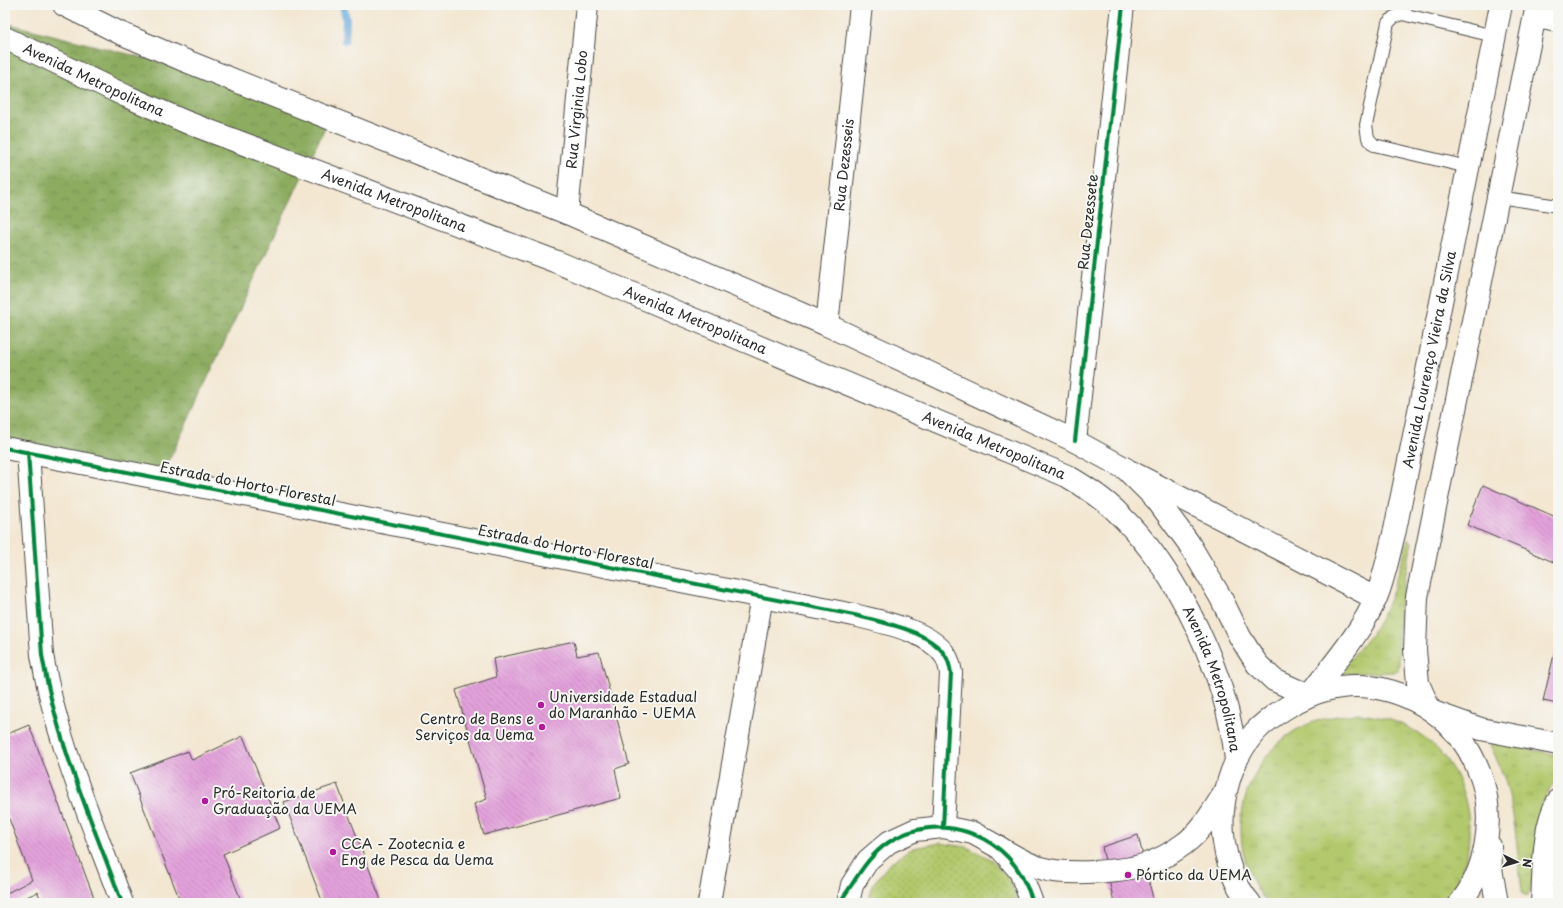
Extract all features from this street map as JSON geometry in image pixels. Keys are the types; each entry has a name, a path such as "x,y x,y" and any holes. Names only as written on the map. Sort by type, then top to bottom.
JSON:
{"main road":[{"path":"64,5 118,32 180,59 567,213 827,325 1075,441 1126,469 1376,598"},
{"name":"Rua Virginia Lobo","path":"567,213 587,5"},
{"name":"Rua Dezesseis","path":"827,325 861,5"},
{"name":"Rua Dezessete","path":"1075,441 1123,5"},
{"name":"Avenida Lourenço Vieira da Silva","path":"1311,694 1352,638 1376,598 1383,575 1395,530 1501,5"},
{"path":"1497,903 1491,868 1487,797 1477,765 1460,736 1432,710 1418,683 1415,650 1417,597 1536,11 1558,21"},
{"name":"Avenida Metropolitana","path":"5,38 126,96 186,122 557,262 1052,470 1084,486 1101,498 1134,530 1170,578 1180,595 1204,645 1220,686 1233,735 1236,760"},
{"name":"Estrada do Horto Florestal","path":"5,448 762,596 886,623 926,638 939,648 945,656 949,663 951,673 943,827"},
{"path":"28,452 42,655 47,685 62,742 122,903"},
{"path":"1126,469 1157,500 1188,542 1221,598 1240,637 1257,664 1274,680 1296,690 1311,694"},
{"path":"710,903 762,596"},
{"path":"1250,903 1233,874 1224,847 1222,819 1225,792 1236,760 1254,733 1278,713 1311,694 1327,689 1353,686 1380,688 1405,696 1432,710 1481,729 1558,744"},
{"path":"839,903 850,894 868,860 889,842 915,830 943,827 973,833 1022,861 1044,869 1069,872 1126,869 1148,864 1168,855 1185,844 1203,826 1225,792"},
{"path":"1542,903 1548,826 1558,801"},
{"path":"1460,903 1474,882 1483,855 1488,823"},
{"path":"1000,848 1020,871 1032,899 1032,903"}],"lane":[{"path":"1468,167 1374,145 1368,138 1366,125 1388,23 1394,17 1402,14 1494,36"},
{"path":"1498,197 1558,206"}],"green space":[{"path":"5,23 335,106 161,478 5,445"},
{"path":"1408,539 1412,542 1399,621 1398,670 1394,672 1337,673 1363,644 1380,620 1395,586"},
{"path":"1360,714 1391,720 1418,733 1433,745 1446,759 1456,775 1463,792 1469,829 1467,856 1459,877 1452,891 1443,903 1267,903 1256,887 1248,870 1243,853 1241,835 1242,817 1245,799 1252,781 1268,754 1277,744 1292,732 1306,725 1336,716"},
{"path":"1491,742 1558,755 1558,778 1550,788 1542,806 1530,891 1528,895 1524,895 1522,891 1511,803 1502,773 1490,745"},
{"path":"940,843 967,847 992,860 1010,881 1019,903 867,903 872,885 890,863 913,848"}],"building":[{"path":"1483,485 1558,518 1558,564 1467,525"},
{"name":"Centro de Bens e Serviços da Uema","path":"574,641 577,656 599,652 629,764 615,769 621,798 484,835 474,804 487,799 456,690 496,677 493,659"},
{"path":"1558,642 1558,704 1543,701"},
{"path":"29,725 96,903 41,903 38,892 13,903 5,903 5,894 32,880 5,808 5,735"},
{"name":"Pró-Reitoria de Graduação da UEMA","path":"243,736 280,828 223,854 242,903 181,903 130,773 188,751 192,760"},
{"name":"CCA - Zootecnia e Eng de Pesca da Uema","path":"337,784 382,903 323,903 284,802"},
{"name":"Pórtico da UEMA","path":"1138,835 1154,903 1114,903 1102,847"}],"waterway":[{"path":"343,5 346,19 345,40"}],"cycle path":[{"path":"1075,441 1123,5"},
{"path":"5,448 854,615 890,624 916,633 937,646 945,655 951,673 943,827"},
{"path":"28,452 42,655 48,687 56,718 76,780 122,903"},
{"path":"839,903 867,862 881,848 907,833 927,828 947,828 966,832 985,839 1001,851 1015,865 1029,890 1032,903"}],"place":[{"name":"Universidade Estadual do Maranhão - UEMA","path":"541,705"},
{"name":"Centro de Bens e Serviços da Uema","path":"542,727"},
{"name":"Pró-Reitoria de Graduação da UEMA","path":"205,801"},
{"name":"CCA - Zootecnia e Eng de Pesca da Uema","path":"333,852"},
{"name":"Pórtico da UEMA","path":"1128,875"}]}
